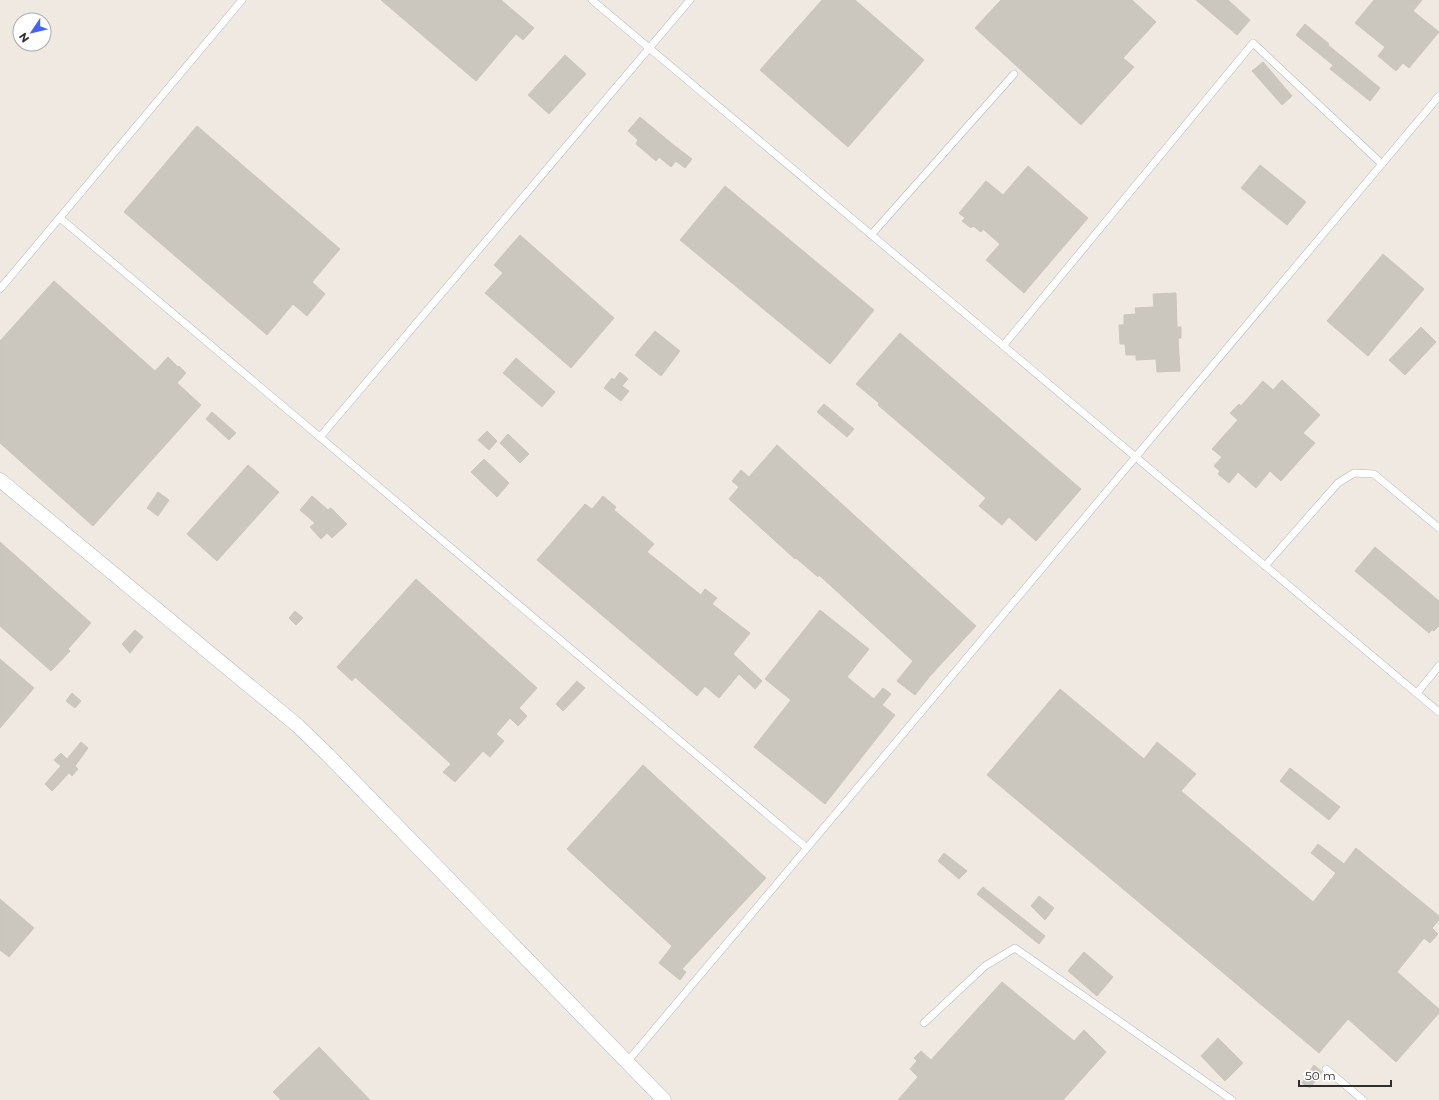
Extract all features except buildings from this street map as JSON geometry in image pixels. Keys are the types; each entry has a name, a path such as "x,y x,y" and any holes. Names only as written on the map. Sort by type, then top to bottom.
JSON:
{"street":[{"path":"0,480 298,726 333,760 664,1100"}],"lane":[{"path":"0,289 242,0"},
{"path":"592,0 1439,712"},
{"path":"320,438 690,0"},
{"path":"1003,346 1253,43 1382,164"},
{"path":"871,235 1014,74"},
{"path":"627,1062 1439,96"},
{"path":"60,218 807,848"},
{"path":"1265,566 1338,483 1354,473 1374,474 1439,528"},
{"path":"1417,693 1439,666"},
{"path":"924,1023 985,966 1015,948 1232,1100"},
{"path":"1326,1069 1363,1100"}]}
